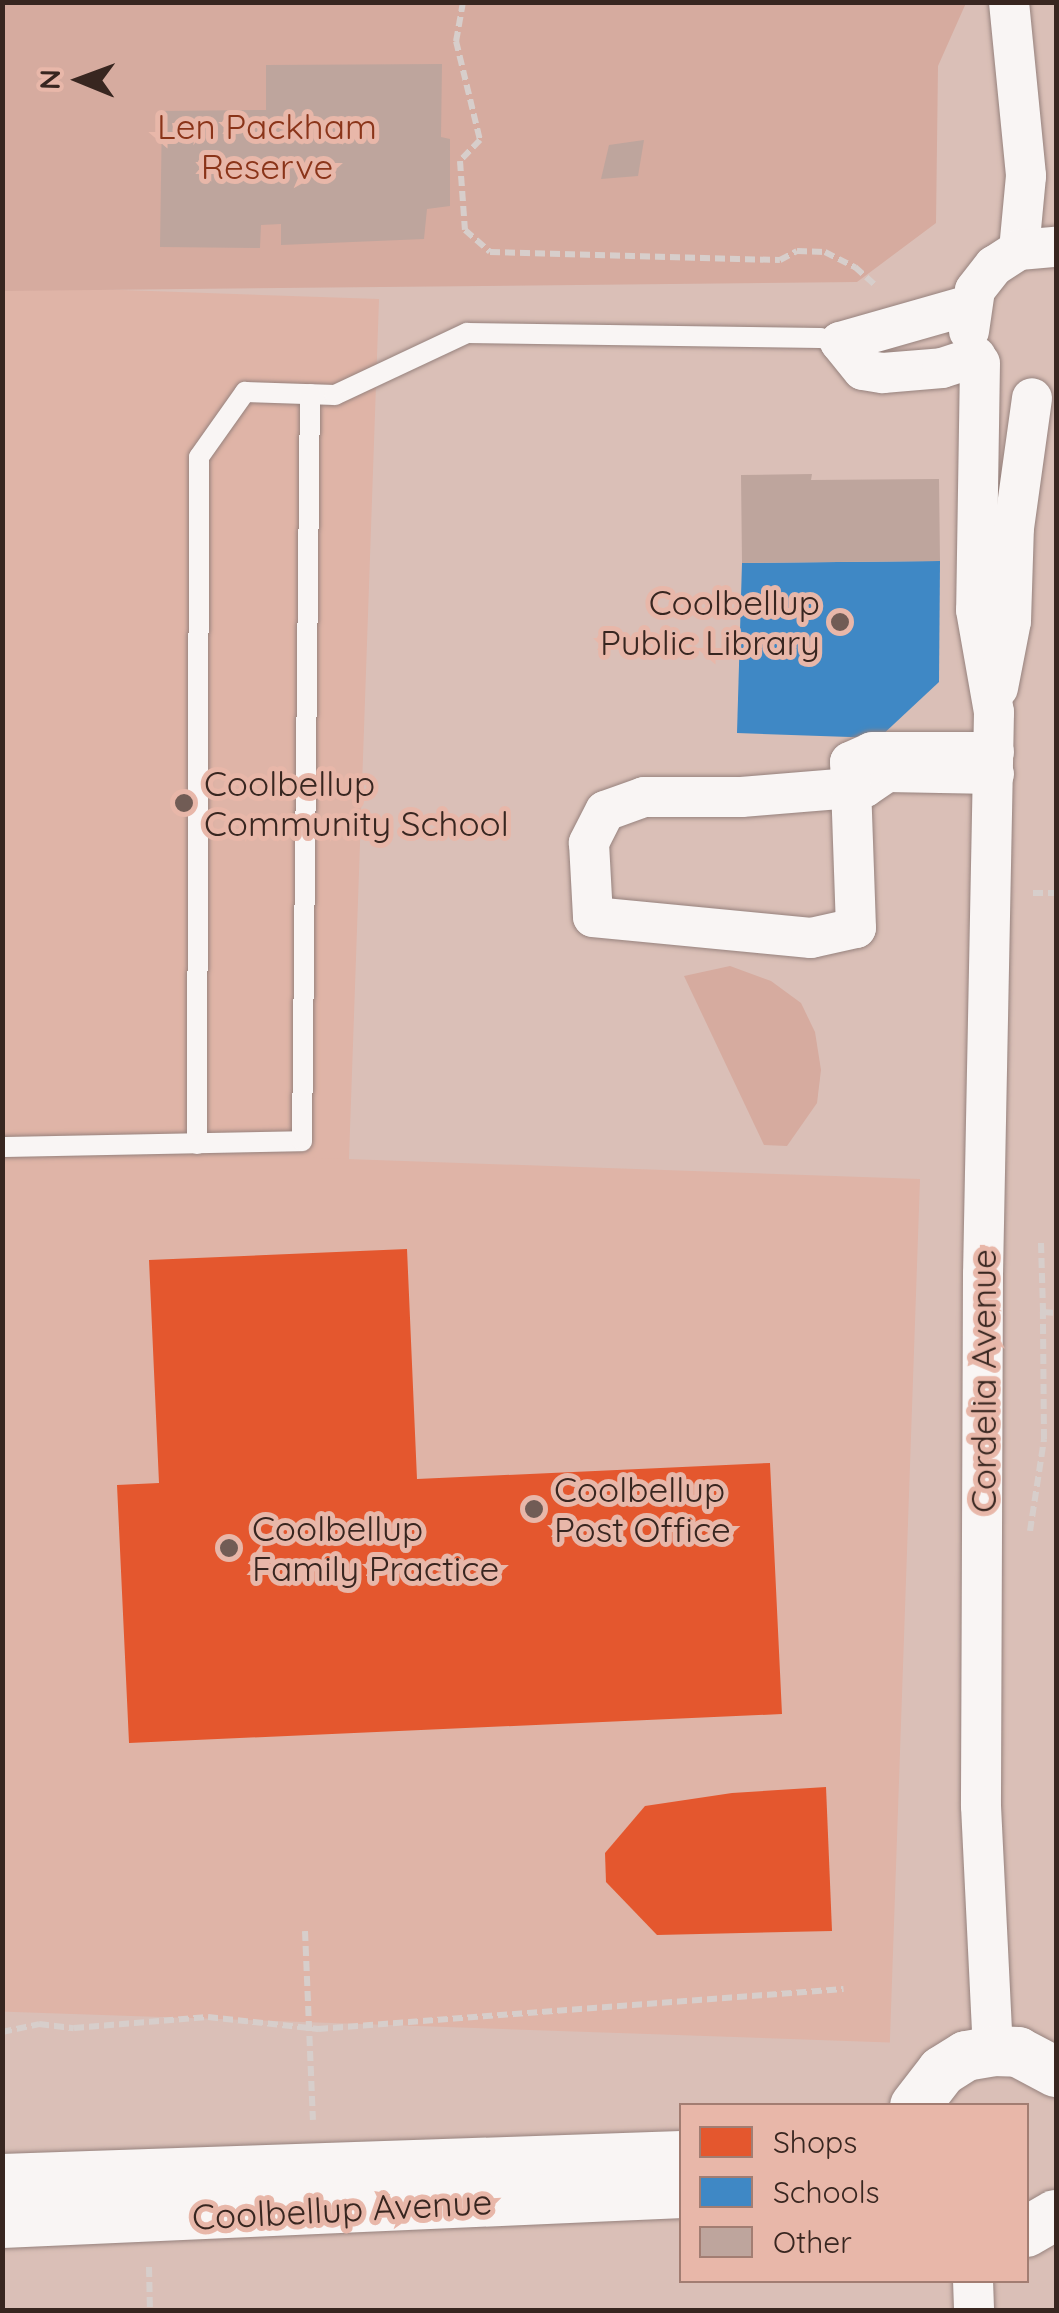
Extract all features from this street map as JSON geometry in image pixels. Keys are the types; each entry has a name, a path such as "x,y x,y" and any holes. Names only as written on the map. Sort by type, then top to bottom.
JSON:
{"street":[{"path":"994,712 976,610 978,360 969,335 970,305 983,277 1038,249 1026,176 1009,2"},
{"path":"970,305 840,342 863,370 883,373 942,368 978,360"},
{"path":"978,360 1010,391 1044,398 1014,528 1011,620 994,712"},
{"name":"Cordelia Avenue","path":"993,2050 982,1767 983,1274 994,712"},
{"path":"851,788 856,928 811,938 594,917 589,843 605,812 644,797 741,797 851,788 865,787 887,772 994,763"},
{"path":"917,2103 942,2071 966,2056 993,2050 1018,2052 1056,2072"},
{"name":"Coolbellup Avenue","path":"2,2179 679,2156"},
{"name":"Coolbellup Avenue","path":"2,2223 679,2193"},
{"path":"1029,2230 1056,2215"},
{"path":"973,2283 974,2310"}],"lane":[{"path":"196,1144 199,457 245,392 334,394 467,333 820,338 840,342"},
{"path":"2,1148 302,1142 310,394"}],"path":[{"path":"463,2 456,41 480,140 460,161 465,230 490,252 780,260 798,251 825,252 855,267 882,292"},
{"path":"1027,892 1056,893"},
{"path":"1026,1548 1039,1493 1044,1439 1040,1243"},
{"path":"1043,1312 1056,1313"},
{"path":"2,2032 39,2024 74,2028 208,2016 318,2029 843,1989"},
{"path":"149,2258 150,2310"}],"shaded area":[{"name":"Coolbellup Community School","path":"2,286 379,299 349,1162 2,1150"},
{"path":"3,1147 920,1179 890,2042 2,2011"}],"green space":[{"name":"Len Packham Reserve","path":"2,3 966,3 938,66 936,223 857,282 3,291"},
{"path":"730,966 771,981 801,1003 815,1032 821,1070 817,1103 787,1146 764,1145 684,976"}],"building: Shops":[{"path":"407,1249 417,1479 770,1463 782,1714 129,1743 117,1485 159,1483 149,1260"},
{"path":"826,1787 832,1931 657,1935 606,1882 605,1853 645,1806 732,1793"}],"building: Schools":[{"name":"Coolbellup Public Library","path":"940,561 939,682 879,738 737,733 742,563"}],"building: Other":[{"path":"442,64 441,137 450,139 450,206 427,209 424,239 281,245 281,224 261,225 260,248 160,247 162,111 266,110 266,65"},
{"path":"644,140 638,176 601,179 609,145"},
{"path":"812,474 811,480 939,479 940,561 742,563 741,475"}],"place":[{"name":"Coolbellup Public Library","path":"840,622"},
{"name":"Coolbellup Community School","path":"184,803"},
{"name":"Coolbellup Post Office","path":"534,1509"},
{"name":"Coolbellup Family Practice","path":"229,1548"}]}
